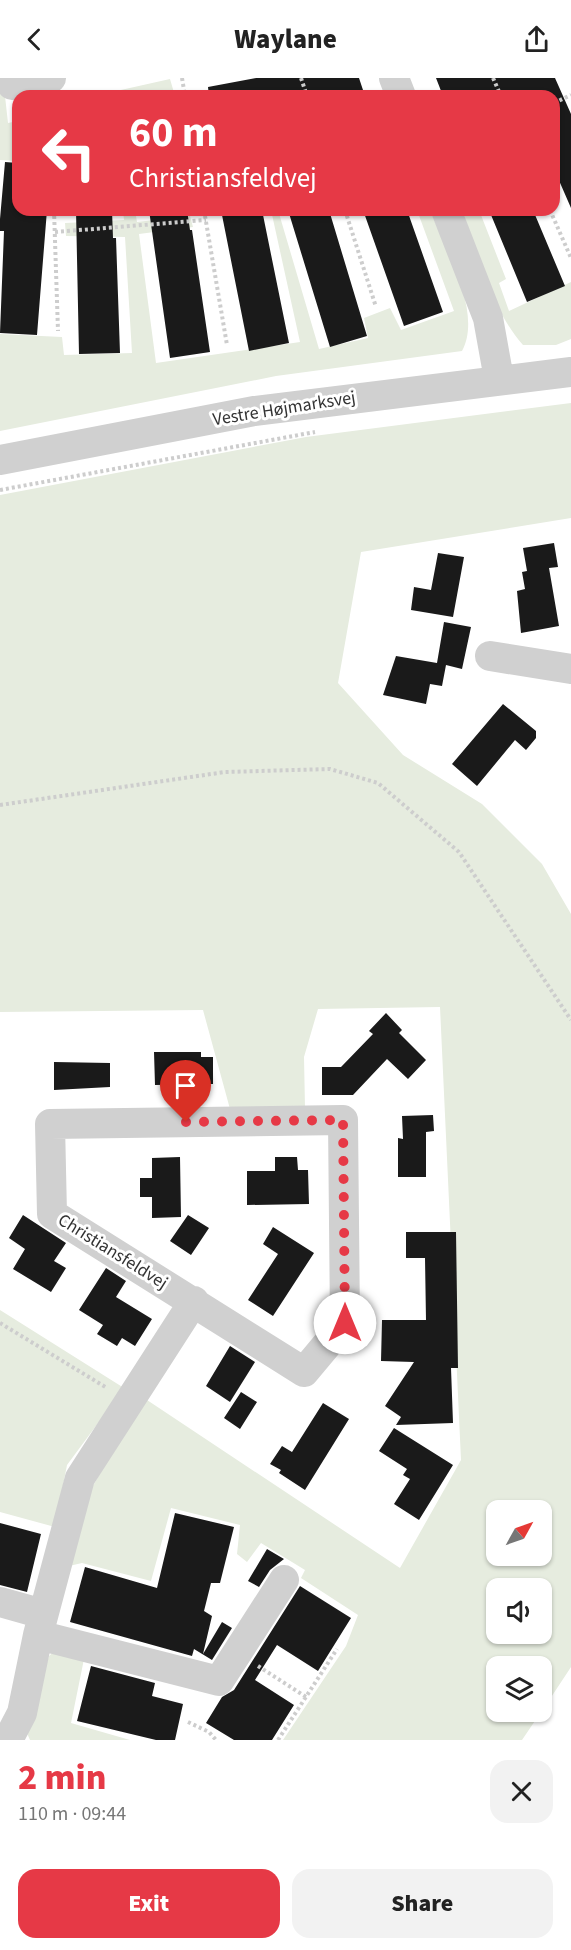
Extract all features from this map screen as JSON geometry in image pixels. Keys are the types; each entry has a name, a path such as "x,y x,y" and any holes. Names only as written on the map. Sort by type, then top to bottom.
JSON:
{"street":[{"path":"12,86 51,78"},
{"path":"448,216 488,318 499,379"},
{"name":"Vestre Højmarksvej","path":"0,460 254,411 499,379 571,372"},
{"path":"490,656 571,669"},
{"name":"Christiansfeldvej","path":"343,1120 345,1323 304,1372 194,1301 52,1214 50,1124 343,1120"},
{"path":"8,1740 22,1713 41,1625 80,1478 194,1301"},
{"path":"0,1602 41,1625 219,1681 284,1580"}],"path":[{"path":"54,216 58,331"},
{"path":"205,216 227,345"},
{"path":"347,216 376,307"},
{"path":"553,216 571,258"},
{"path":"55,232 206,220"},
{"path":"0,490 269,438 326,430"},
{"path":"0,805 225,772 330,769 378,783 459,852 571,1020"},
{"path":"0,1323 129,1402"},
{"path":"278,1740 337,1649"},
{"path":"237,1653 306,1696"},
{"path":"188,1722 209,1732 216,1740"}],"shaded area":[{"path":"0,78 3,78 8,123 12,122 12,161 0,160"},
{"path":"170,79 173,90 121,90"},
{"path":"124,216 136,216 137,222 190,216 193,227 139,234 156,363 300,342 272,216 280,216 319,349 368,338 364,318 390,308 401,330 454,311 419,216 433,216 460,280 465,300 468,318 467,335 462,351 276,376 0,431 0,334 62,337 64,355 132,353 125,237 66,236 65,223 124,220"},
{"path":"464,216 481,216 506,279 499,283 509,311 571,282 571,339 556,345 523,345 502,315 480,263"},
{"path":"571,403 571,518 361,552 338,683 403,755 482,804 542,864 571,914 571,1667 552,1696 552,1656 486,1656 486,1722 534,1722 522,1740 283,1740 346,1646 358,1615 301,1578 305,1570 261,1543 247,1562 237,1554 240,1525 171,1508 151,1581 82,1563 69,1566 87,1496 144,1398 400,1568 461,1460 440,1007 318,1009 304,1057 305,1108 230,1109 203,1010 0,1012 0,495 306,437"},
{"path":"0,1310 124,1388 67,1465 55,1527 0,1512"},
{"path":"59,1647 84,1659 71,1723 130,1740 30,1740 26,1731 49,1656"}],"building":[{"path":"256,78 359,78 363,90 208,90 208,87"},
{"path":"436,78 555,78 571,114 571,208 560,183 560,90 441,90"},
{"path":"5,162 12,163 12,216 47,216 37,335 0,333 4,231 0,231"},
{"path":"76,216 112,216 113,238 116,238 120,353 79,354"},
{"path":"150,216 188,216 190,230 192,230 210,352 170,358"},
{"path":"222,216 263,216 289,343 249,351"},
{"path":"290,216 331,216 367,336 330,347"},
{"path":"365,216 409,216 443,312 404,326"},
{"path":"491,216 536,216 565,286 527,302"},
{"path":"554,543 558,567 549,568 559,626 521,633 517,591 525,589 522,572 527,571 523,548"},
{"path":"438,553 464,557 453,617 411,610 414,587 431,590"},
{"path":"444,622 471,627 462,669 446,665 442,686 430,684 426,704 383,695 396,656 437,663"},
{"path":"503,704 536,731 536,738 526,750 515,740 477,786 452,764"},
{"path":"386,1013 402,1030 399,1033 426,1060 408,1079 387,1059 353,1095 322,1095 322,1067 341,1067 373,1034 369,1031"},
{"path":"154,1052 201,1052 201,1057 213,1057 213,1084 155,1085"},
{"path":"54,1062 110,1063 110,1087 54,1090"},
{"path":"433,1115 434,1131 426,1132 426,1177 398,1177 398,1138 403,1139 402,1116"},
{"path":"180,1157 181,1217 152,1218 152,1197 140,1197 140,1178 152,1178 152,1158"},
{"path":"275,1157 297,1157 298,1170 308,1170 309,1204 247,1205 247,1171 275,1171"},
{"path":"23,1215 66,1243 54,1261 66,1268 51,1292 13,1269 25,1249 9,1238"},
{"path":"188,1215 209,1228 191,1255 170,1241"},
{"path":"273,1227 314,1253 273,1316 248,1300 278,1254 263,1244"},
{"path":"406,1232 456,1232 458,1368 451,1368 453,1423 396,1425 401,1417 385,1406 414,1362 381,1361 382,1320 426,1320 425,1258 406,1258"},
{"path":"106,1268 126,1281 116,1297 152,1319 135,1346 122,1338 117,1346 97,1334 103,1325 79,1310"},
{"path":"230,1346 255,1362 230,1402 206,1386"},
{"path":"241,1392 257,1402 240,1429 224,1418"},
{"path":"323,1403 349,1419 305,1490 279,1473 281,1470 270,1464 282,1446 292,1452"},
{"path":"394,1428 453,1465 419,1520 394,1504 410,1479 403,1475 407,1469 379,1451"},
{"path":"175,1513 234,1527 220,1583 211,1583 204,1611 212,1616 203,1654 222,1622 232,1628 212,1660 194,1649 192,1656 70,1622 85,1567 157,1588"},
{"path":"0,1523 41,1534 27,1592 0,1585"},
{"path":"267,1549 284,1559 270,1570 259,1587 248,1581"},
{"path":"300,1586 351,1618 318,1671 277,1645 255,1680 294,1705 272,1740 234,1740 206,1723 222,1697 234,1690"},
{"path":"91,1666 155,1683 152,1696 183,1704 175,1740 156,1740 77,1721"}],"route":[{"path":"186,1122 343,1120 345,1323"}]}
